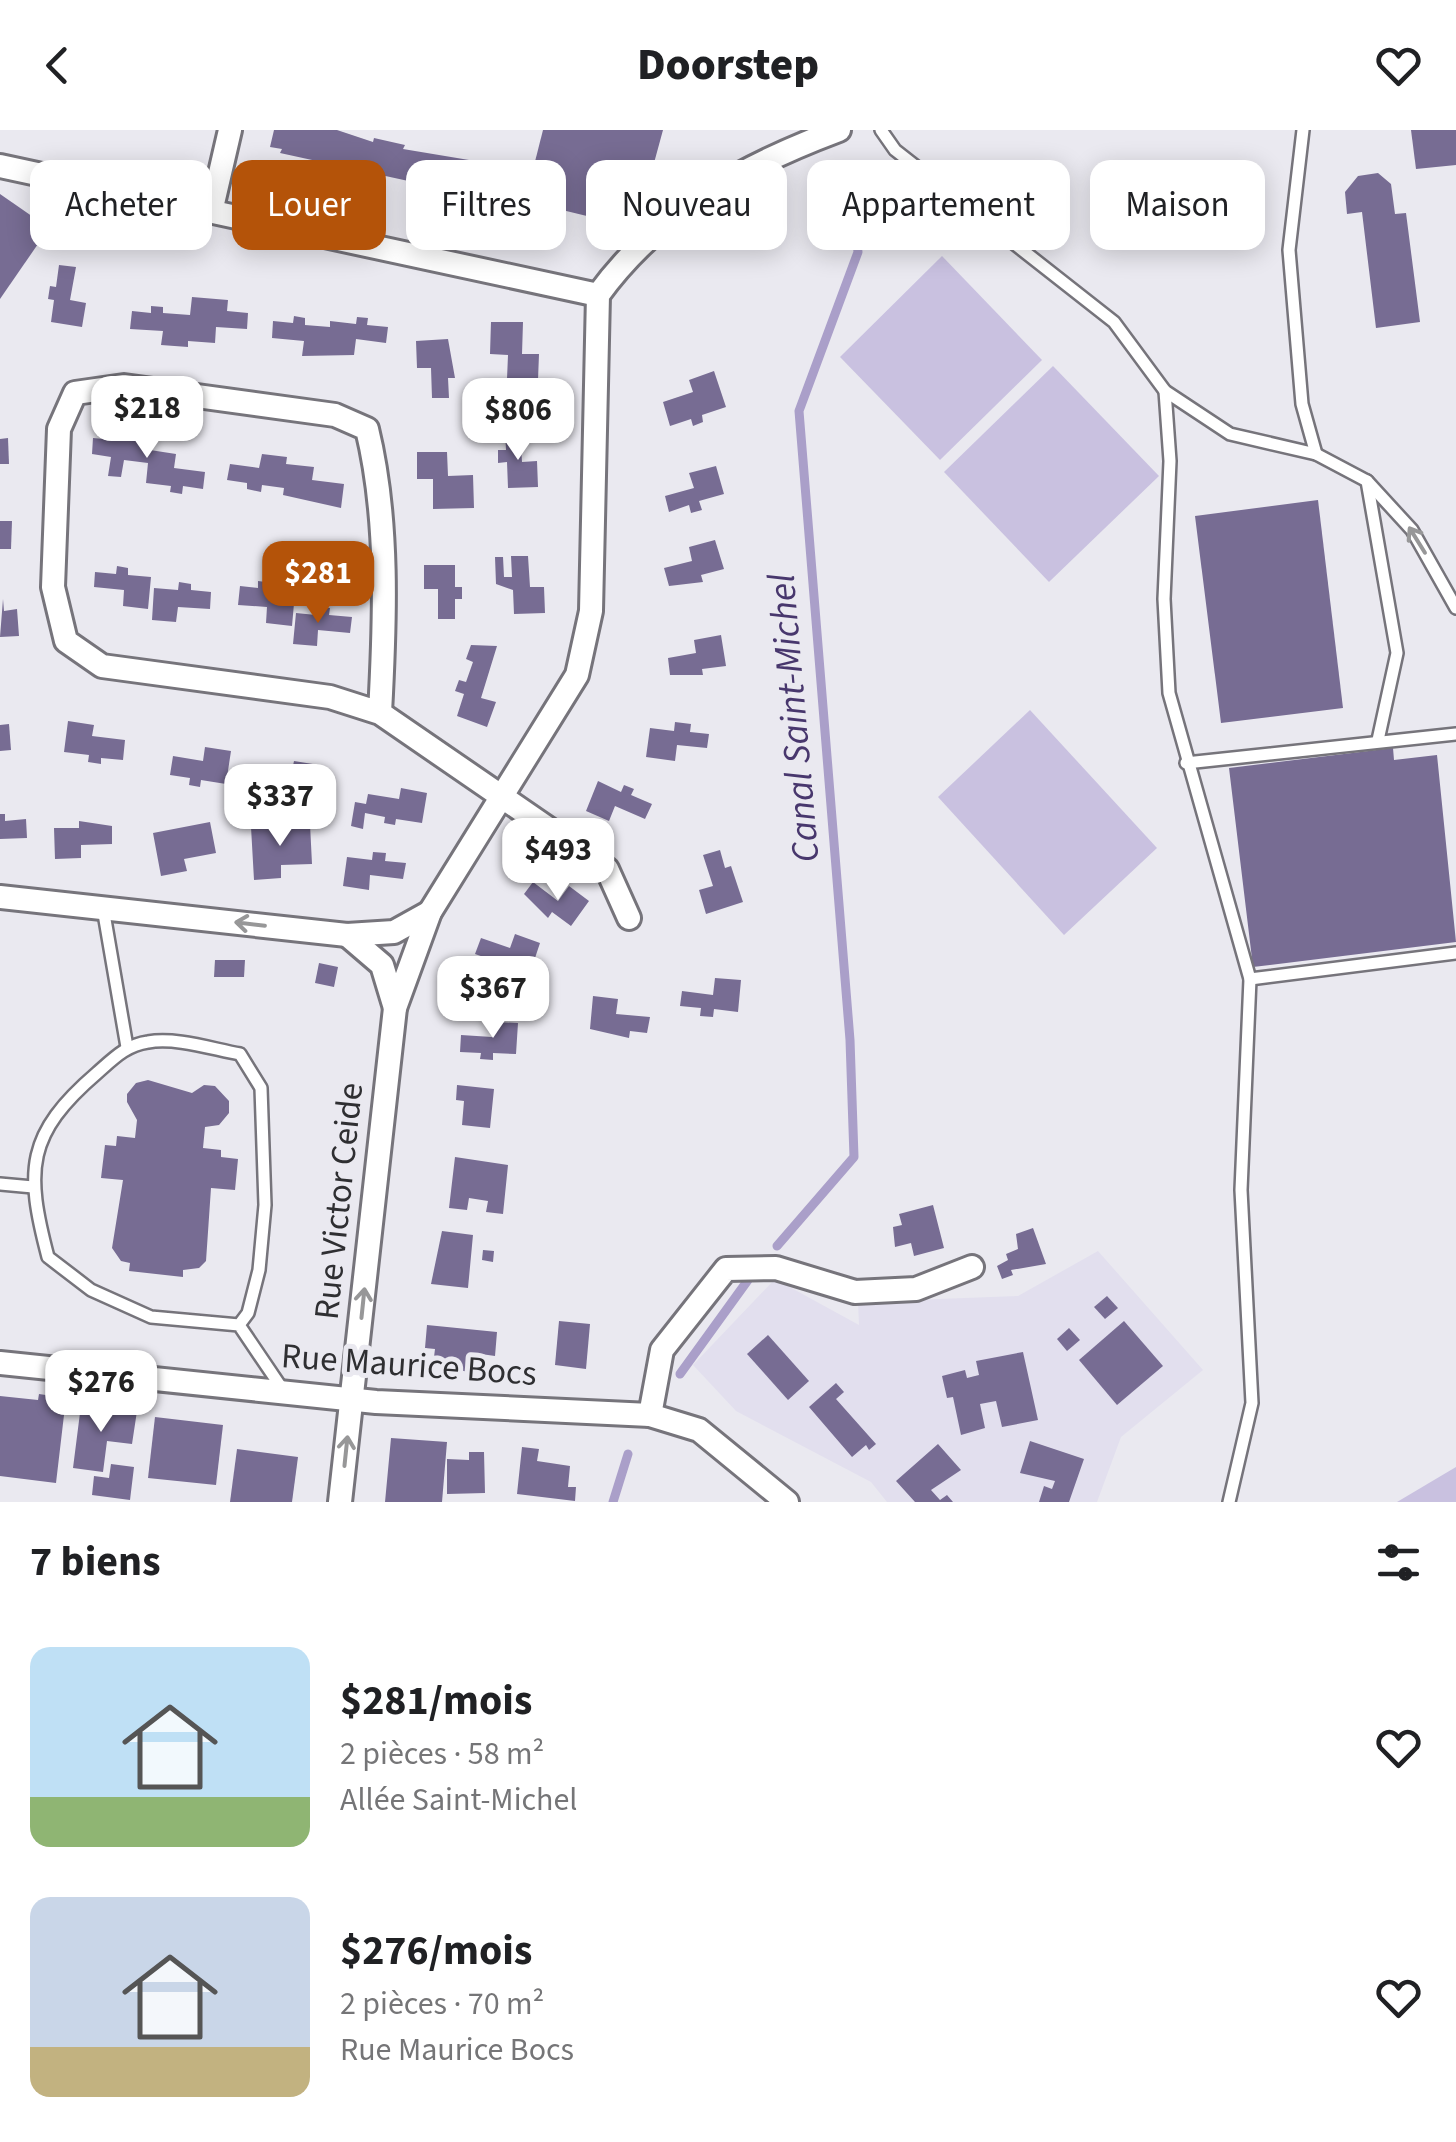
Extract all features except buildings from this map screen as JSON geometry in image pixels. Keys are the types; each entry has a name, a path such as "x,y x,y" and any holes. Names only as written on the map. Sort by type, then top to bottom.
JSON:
{"street":[{"path":"230,130 212,212 598,294 623,260 670,216 776,154 839,130"},
{"path":"0,166 30,173"},
{"name":"Rue Victor Ceide","path":"340,1502 394,1008 430,912 577,675 590,610 598,294"},
{"path":"380,713 383,652 378,472 367,429 335,415 124,386 75,393 59,429 53,587 66,641 102,666 330,697 380,713 607,869 629,918"},
{"path":"0,897 346,935 394,932 430,912"},
{"path":"346,935 382,966 394,1008"},
{"path":"650,1415 662,1350 726,1269 776,1268 855,1292 916,1289 972,1267"},
{"name":"Rue Maurice Bocs","path":"0,1363 352,1400 650,1415 699,1430 787,1502"}],"lane":[{"path":"881,130 895,150 1114,322 1164,391 1230,434 1316,454 1367,481 1412,530 1456,608"},
{"path":"1303,130 1289,250 1302,404 1316,454"},
{"path":"1164,391 1170,461 1164,598 1169,693 1250,979 1241,1190 1252,1403 1229,1502"},
{"path":"1367,481 1396,654 1378,740"},
{"path":"1186,763 1456,734"},
{"path":"102,907 127,1047"},
{"path":"1250,979 1456,953"},
{"path":"152,1041 240,1054 261,1088 264,1205 259,1270 248,1313 239,1325 151,1317 91,1290 48,1257 33,1188 40,1136 88,1081 127,1047 152,1041"},
{"path":"0,1184 33,1188"},
{"path":"239,1325 285,1393"}],"shaded area":[{"path":"942,256 1042,360 940,460 840,357"},
{"path":"1053,366 1159,476 1049,582 944,472"},
{"path":"1030,710 1157,848 1064,935 938,797"},
{"path":"1098,1251 1203,1370 1121,1437 1097,1502 887,1502 871,1482 736,1411 693,1365 775,1279 859,1325 858,1302 1018,1296"},
{"path":"1456,1467 1456,1502 1397,1502"}],"waterway":[{"name":"Canal Saint-Michel","path":"777,1246 854,1157 850,1040 799,411 858,250"},
{"name":"Canal Saint-Michel","path":"680,1374 748,1280"},
{"name":"Canal Saint-Michel","path":"613,1502 628,1454"}]}
